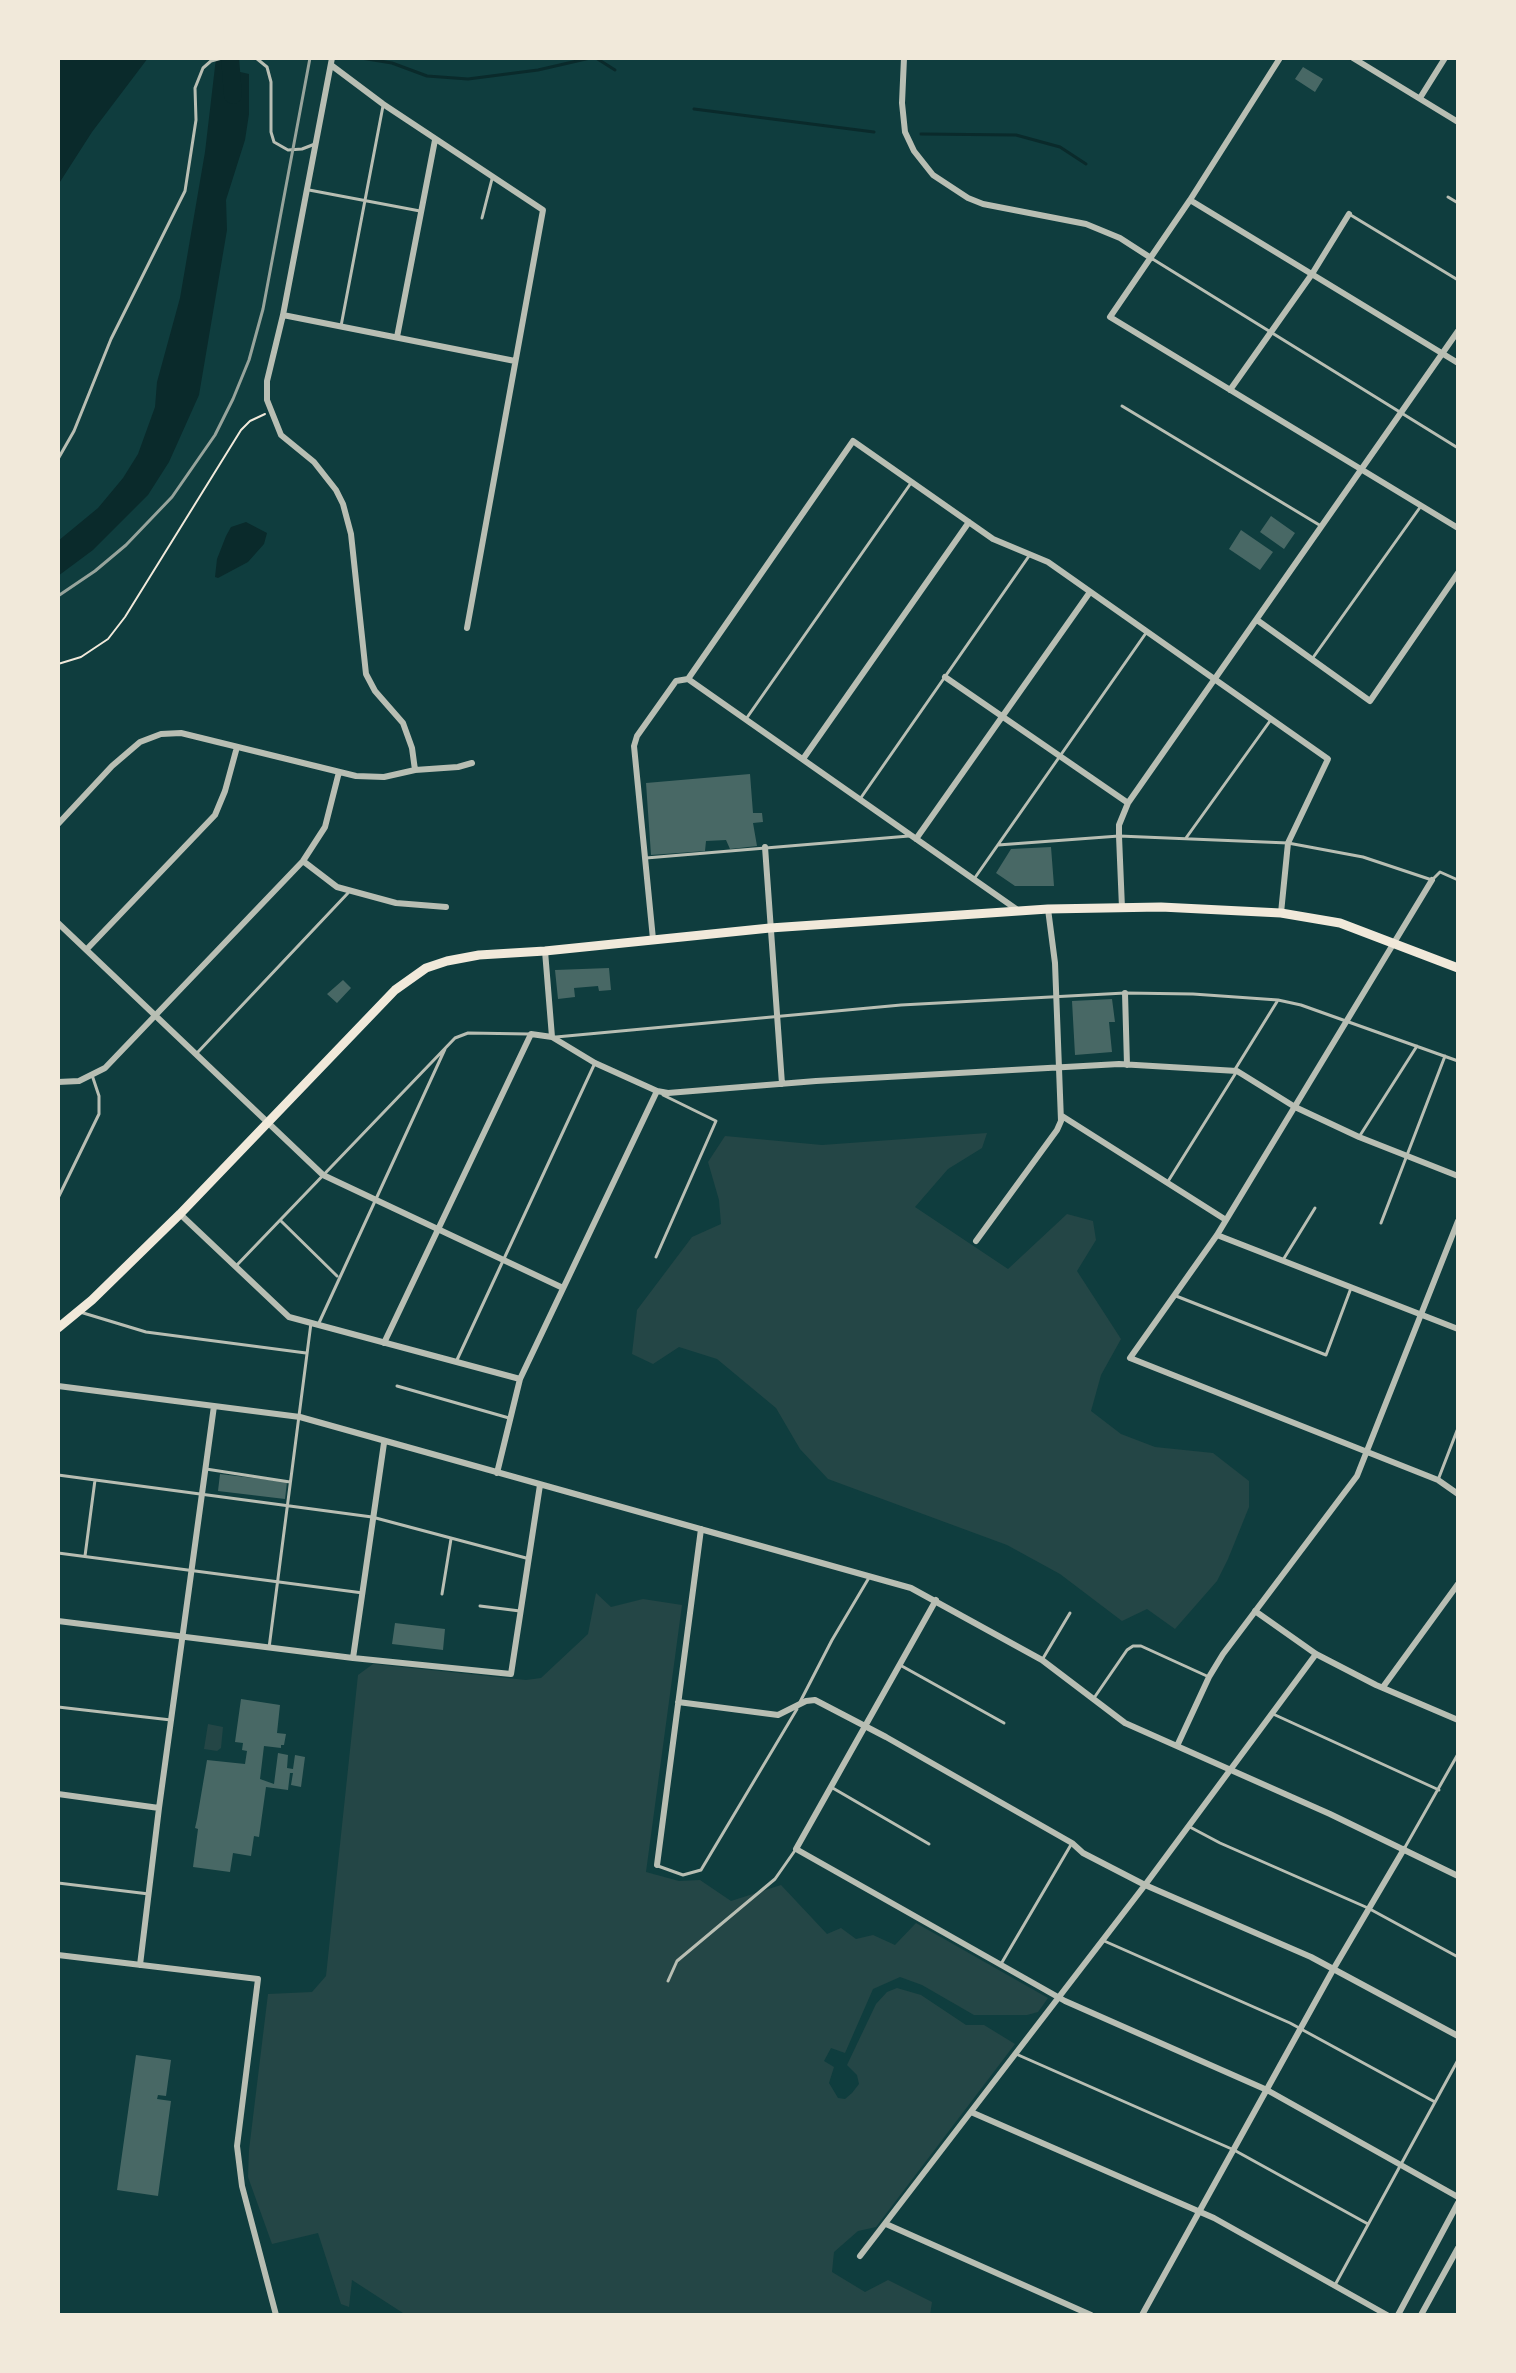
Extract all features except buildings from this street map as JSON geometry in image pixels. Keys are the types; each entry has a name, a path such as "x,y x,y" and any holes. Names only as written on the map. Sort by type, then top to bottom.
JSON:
{"main road":[{"path":"58,1328 80,1312 180,1214 395,990 417,973 464,957 770,928 1048,909 1198,908 1281,913 1340,923 1458,968"}],"street":[{"path":"904,58 902,103 905,132 914,151 933,175 983,204 1086,224 1120,238 1151,258"},
{"path":"1280,58 1190,200 1110,317 1458,528"},
{"path":"1353,58 1458,122"},
{"path":"1420,98 1445,58"},
{"path":"415,770 412,748 403,723 375,691 366,674 351,534 343,504 314,462 281,435 270,412 267,381 283,315 331,61 383,104 543,210 467,628"},
{"path":"397,337 435,140"},
{"path":"1190,200 1458,363"},
{"path":"1230,390 1312,274 1349,214"},
{"path":"283,315 515,361"},
{"path":"1122,908 1119,836 1122,814 1128,803 1458,331"},
{"path":"688,679 853,441 993,539 1031,554 1090,592 1328,759 1288,843 1281,913"},
{"path":"803,759 969,522"},
{"path":"1257,620 1370,701 1458,573"},
{"path":"914,837 1090,592"},
{"path":"945,677 1128,803"},
{"path":"653,939 634,743 676,681 688,679 1020,912"},
{"path":"58,824 112,766 140,742 161,734 181,733 356,776 384,777 472,763"},
{"path":"87,949 215,815 237,747"},
{"path":"58,1082 79,1081 105,1068 303,861 325,827 339,772"},
{"path":"765,847 782,1084"},
{"path":"303,861 330,882 351,890 396,903 446,907"},
{"path":"1432,880 1217,1235 1130,1358 1438,1480 1458,1494"},
{"path":"976,1241 1057,1130 1062,1116 1048,909"},
{"path":"58,923 323,1175 563,1288"},
{"path":"545,951 552,1037"},
{"path":"1125,993 1127,1065"},
{"path":"384,1343 531,1034 552,1037 595,1063 668,1093 1060,1067 1127,1065 1236,1071 1295,1107 1359,1137 1458,1176"},
{"path":"497,1473 520,1379 657,1091"},
{"path":"1062,1116 1226,1220"},
{"path":"180,1214 289,1317 520,1379"},
{"path":"1177,1746 1209,1677 1357,1476 1458,1221"},
{"path":"1217,1235 1458,1329"},
{"path":"58,1386 300,1417 911,1588 1042,1660 1125,1723 1458,1876"},
{"path":"140,1965 214,1406"},
{"path":"353,1658 384,1443"},
{"path":"58,1621 353,1658 511,1674 540,1485"},
{"path":"657,1865 701,1529"},
{"path":"1383,1687 1458,1584"},
{"path":"936,1600 796,1849 1059,1997 1267,2090 1401,2164 1458,2200 1398,2315"},
{"path":"1255,1611 1316,1654 1458,1720"},
{"path":"860,2256 1145,1885 1316,1654"},
{"path":"678,1702 778,1715 811,1699 815,1700 1072,1843 1083,1853 1145,1885 1334,1968 1458,2036"},
{"path":"58,1794 159,1808"},
{"path":"1142,2315 1334,1968 1404,1849"},
{"path":"58,1955 258,1979 237,2146 242,2186 276,2315"},
{"path":"971,2112 1201,2212 1387,2315"},
{"path":"886,2224 1091,2315"},
{"path":"1421,2315 1458,2248"}],"lane":[{"path":"58,459 74,431 108,346 185,191 196,120 195,88 203,68 211,61 222,58"},
{"path":"256,58 267,67 271,82 271,132 274,142 288,150 315,144"},
{"path":"341,326 383,104"},
{"path":"482,218 492,178"},
{"path":"306,189 421,211"},
{"path":"1448,197 1458,203"},
{"path":"1349,214 1458,280"},
{"path":"1151,258 1458,448"},
{"path":"1122,406 1322,527"},
{"path":"746,719 911,482"},
{"path":"1312,659 1421,506"},
{"path":"860,799 1031,554"},
{"path":"974,879 1147,631"},
{"path":"1186,838 1272,718"},
{"path":"998,845 1119,836 1288,843 1363,857 1432,880 1440,872 1458,880"},
{"path":"646,858 914,837"},
{"path":"196,1055 351,890"},
{"path":"552,1037 777,1015 1056,996 1193,994 1278,1000 1348,1020 1458,1061"},
{"path":"1167,1183 1278,1000"},
{"path":"235,1267 447,1044 468,1033 531,1034"},
{"path":"269,1648 306,1353 314,1324 339,1277 447,1044"},
{"path":"1359,1137 1417,1045"},
{"path":"1381,1223 1445,1056"},
{"path":"456,1362 595,1063"},
{"path":"58,1198 99,1114 99,1096 92,1075"},
{"path":"656,1257 716,1121 657,1091"},
{"path":"1283,1260 1315,1208"},
{"path":"280,1220 339,1277"},
{"path":"1176,1296 1326,1355 1351,1287"},
{"path":"80,1312 146,1332 306,1353"},
{"path":"397,1386 510,1418"},
{"path":"1438,1480 1458,1428"},
{"path":"206,1469 291,1482"},
{"path":"58,1475 372,1517 527,1558"},
{"path":"85,1557 95,1480"},
{"path":"442,1594 451,1539"},
{"path":"58,1553 363,1593"},
{"path":"657,1865 688,1875 701,1870 707,1862 870,1576"},
{"path":"480,1606 520,1611"},
{"path":"1042,1660 1070,1613"},
{"path":"1092,1700 1127,1650 1141,1646 1209,1677"},
{"path":"900,1665 1004,1723"},
{"path":"58,1707 171,1720"},
{"path":"1273,1714 1439,1790"},
{"path":"1404,1849 1458,1754"},
{"path":"831,1787 929,1844"},
{"path":"1188,1826 1368,1908 1458,1957"},
{"path":"1001,1965 1072,1843"},
{"path":"668,1981 677,1961 775,1879 796,1849"},
{"path":"58,1883 149,1894"},
{"path":"1102,1940 1301,2029 1435,2102"},
{"path":"1016,2054 1234,2150 1368,2224"},
{"path":"1335,2285 1458,2060"}],"path":[{"path":"58,664 81,657 108,639 125,617 241,430 250,421 270,412"}],"shaded area":[{"path":"58,58 148,58 92,132 58,185"},
{"path":"216,58 230,58 227,69 249,74 249,114 245,140 226,200 227,230 199,395 169,462 148,495 93,550 58,576 58,541 98,508 123,478 138,454 155,407 157,382 180,298 205,152"},
{"path":"246,522 267,533 264,544 248,562 215,577 217,559 231,527"},
{"path":"987,1133 982,1148 948,1169 915,1207 1008,1269 1067,1214 1093,1221 1096,1240 1077,1271 1121,1339 1101,1375 1091,1411 1121,1434 1155,1447 1213,1453 1249,1481 1249,1507 1217,1581 1175,1629 1147,1609 1122,1621 1060,1574 1007,1545 828,1479 800,1449 776,1408 717,1359 679,1347 653,1364 632,1354 637,1310 692,1237 721,1224 719,1200 708,1162 725,1136 822,1145"},
{"path":"596,1593 611,1607 643,1599 682,1605 646,1872 679,1881 700,1880 731,1901 781,1885 827,1934 841,1928 856,1939 873,1935 895,1945 916,1923 1048,1998 1038,2012 1027,2015 974,2015 922,1985 900,1977 873,1989 845,2053 831,2048 824,2061 834,2067 829,2083 838,2098 845,2099 859,2084 857,2075 847,2065 876,2004 887,1992 897,1988 921,1995 966,2025 984,2025 1015,2044 876,2227 858,2231 834,2252 832,2272 865,2292 888,2280 932,2302 930,2315 406,2315 352,2280 349,2307 341,2304 318,2233 272,2244 248,2177 268,1994 312,1992 326,1976 358,1675 373,1664 526,1680 541,1678 588,1634"},
{"path":"208,1724 223,1727 221,1748 217,1751 204,1749"}],"waterway":[{"path":"230,58 233,95"},
{"path":"361,58 392,63 427,76 468,79 538,70 590,58"},
{"path":"596,58 615,70"},
{"path":"694,109 874,132"},
{"path":"921,134 1016,135 1060,147 1086,164"}],"railway":[{"path":"58,596 126,545 172,497 215,435 233,399 249,360 263,309 310,58"}]}
